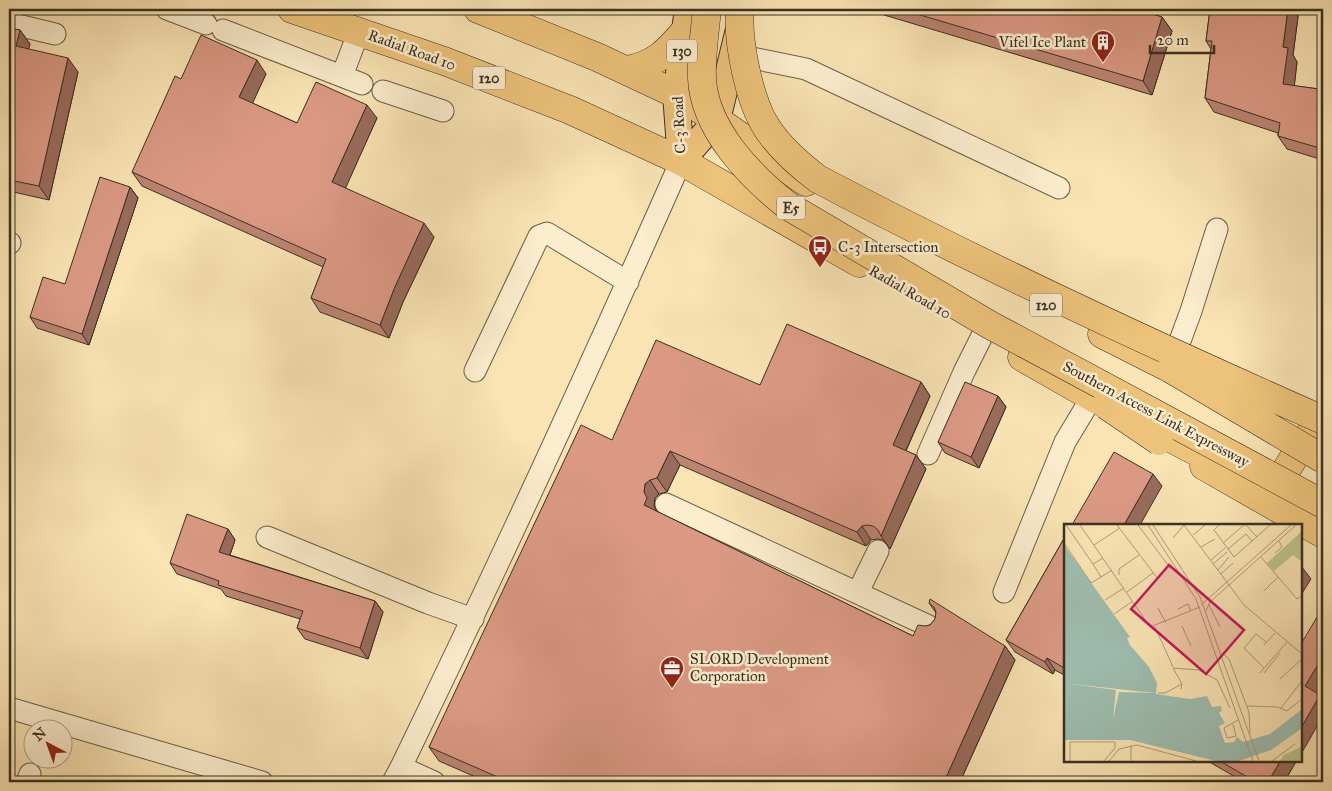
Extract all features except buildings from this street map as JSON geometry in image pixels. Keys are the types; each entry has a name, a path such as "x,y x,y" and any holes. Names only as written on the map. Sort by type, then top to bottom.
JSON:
{"highway":[{"name":"Radial Road 10","path":"292,9 444,61 570,110 681,161 986,329 1092,397 1323,518"},
{"name":"120","path":"478,9 597,57 676,94 809,183 1170,368 1319,436"},
{"name":"E5","path":"707,9 702,77 707,106 723,137 754,176 788,206 986,329"},
{"name":"E5","path":"740,9 738,25 746,74 759,113 766,127 798,164 818,179 1016,278"},
{"path":"626,70 636,69 666,53 687,20"},
{"path":"732,57 743,100 762,136 787,169"},
{"path":"1016,278 1195,363 1319,436 1273,492"},
{"path":"1016,278 1323,459"},
{"path":"986,329 1159,441 1323,534"},
{"name":"Southern Access Link Expressway","path":"986,329 1323,504"}],"main road":[{"name":"C-3 Road","path":"681,161 717,120 745,9"},
{"name":"C-3 Road","path":"681,161 676,94 687,20"}],"street":[{"path":"166,9 362,84"},
{"path":"9,23 55,34"},
{"path":"342,76 359,31"},
{"path":"732,57 806,69 1059,188"},
{"path":"383,91 443,111"},
{"path":"434,782 397,775 473,619 628,282 681,161"},
{"path":"1170,368 1191,311 1217,229"},
{"path":"475,371 539,236 547,233 628,282"},
{"path":"928,454 964,372 986,329"},
{"path":"1004,592 1065,442 1092,397"},
{"path":"666,504 933,628"},
{"path":"266,537 428,603 473,619"},
{"path":"858,592 878,551"},
{"path":"9,708 262,782"}],"place":[{"name":"Vifel Ice Plant","path":"1103,63"},
{"name":"C-3 Intersection","path":"820,268"},
{"name":"SLORD Development Corporation","path":"672,689"}]}
